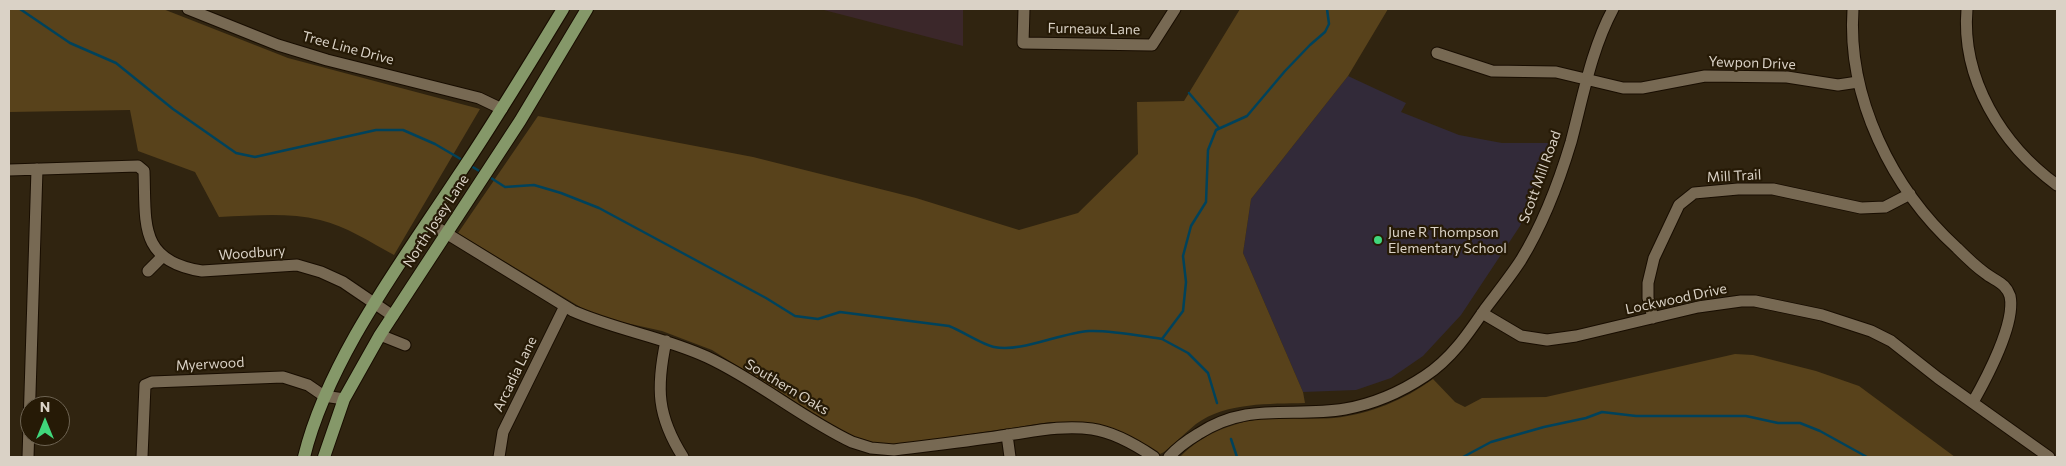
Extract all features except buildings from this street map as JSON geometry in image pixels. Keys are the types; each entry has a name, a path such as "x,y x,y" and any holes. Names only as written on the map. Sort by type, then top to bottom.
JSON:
{"main road":[{"name":"North Josey Lane","path":"304,457 324,396 375,304 502,109 563,9"},
{"name":"North Josey Lane","path":"324,457 344,399 380,335 520,121 582,11"}],"street":[{"name":"Tree Line Drive","path":"188,9 278,45 327,60 479,98 502,109"},
{"name":"Furneaux Lane","path":"1024,9 1023,43 1152,45 1175,9"},
{"name":"Scott Mill Road","path":"1169,457 1204,430 1231,417 1248,413 1344,409 1362,405 1386,397 1410,385 1442,363 1465,338 1521,259 1544,214 1570,142 1599,38 1614,9"},
{"path":"1853,9 1852,49 1858,82 1885,153 1922,212 1949,242 1976,266 2006,287 2010,296 2010,313 2000,348 1989,375 1972,402"},
{"path":"1967,9 1966,25 1970,56 1984,99 2013,146 2057,185"},
{"name":"Yewpon Drive","path":"1437,53 1492,71 1556,72 1622,88 1642,88 1705,76 1787,77 1838,85 1858,82"},
{"path":"9,170 130,165 142,168 144,171 146,224 154,246 163,256 148,272"},
{"path":"28,457 37,170"},
{"name":"Mill Trail","path":"1653,318 1648,298 1648,283 1654,258 1678,205 1694,193 1738,189 1773,189 1861,208 1885,207 1910,194"},
{"name":"Southern Oaks","path":"428,222 565,306 595,320 666,341 708,357 842,438 887,454 1062,428 1094,429 1125,440 1154,457"},
{"name":"Woodbury","path":"163,256 172,262 202,271 297,265 321,272 343,282 393,316"},
{"name":"Lockwood Drive","path":"1482,313 1521,336 1547,340 1586,334 1698,307 1742,301 1754,301 1822,315 1884,337 2049,457"},
{"name":"Arcadia Lane","path":"498,457 503,432 565,306"},
{"path":"380,335 405,345"},
{"path":"666,341 661,365 661,404 664,422 683,457"},
{"name":"Myerwood","path":"142,457 145,385 152,382 283,377 308,385 324,396 344,399"},
{"path":"1007,436 1010,457"}],"shaded area":[{"path":"9,9 163,9 288,58 480,109 394,255 349,230 320,220 283,215 219,217 195,172 138,151 130,110 9,112"},
{"path":"820,9 963,9 963,46"},
{"path":"1240,9 1388,9 1348,76 1251,199 1243,253 1303,392 1305,403 1249,406 1221,412 1196,424 1158,455 1085,423 1050,422 905,444 879,444 846,434 712,350 662,331 595,316 458,233 538,116 753,157 916,198 1019,230 1078,213 1138,154 1137,102 1184,101"},
{"name":"June R Thompson Elementary School","path":"1348,76 1406,103 1401,112 1459,135 1502,143 1549,143 1537,187 1520,226 1461,315 1423,356 1391,378 1356,390 1303,392 1243,253 1251,199"},
{"path":"1735,354 1753,355 1816,371 1859,386 1955,457 1180,457 1197,442 1228,427 1270,418 1316,419 1361,413 1398,400 1433,379 1455,402 1465,407 1482,398 1546,397"}],"waterway":[{"path":"20,9 70,43 116,63 173,109 236,153 255,157 376,130 403,130 435,144 464,161"},
{"path":"488,176 505,187 534,185 599,208 766,298 795,316 818,319 840,312 949,326 989,346 1004,348 1028,345 1089,331 1116,332 1162,339 1183,311 1186,282 1183,256 1191,226 1206,202 1208,150 1216,130 1247,116 1285,71 1325,32 1329,24 1327,9"},
{"path":"1189,93 1219,128"},
{"path":"471,166 481,172"},
{"path":"1162,339 1188,353 1208,373 1217,403"},
{"path":"1463,457 1491,442 1544,427 1586,418 1602,412 1636,416 1746,416 1778,423 1800,423 1820,431 1867,457"},
{"path":"1231,439 1237,457"}],"place":[{"name":"June R Thompson Elementary School","path":"1378,240"}]}
